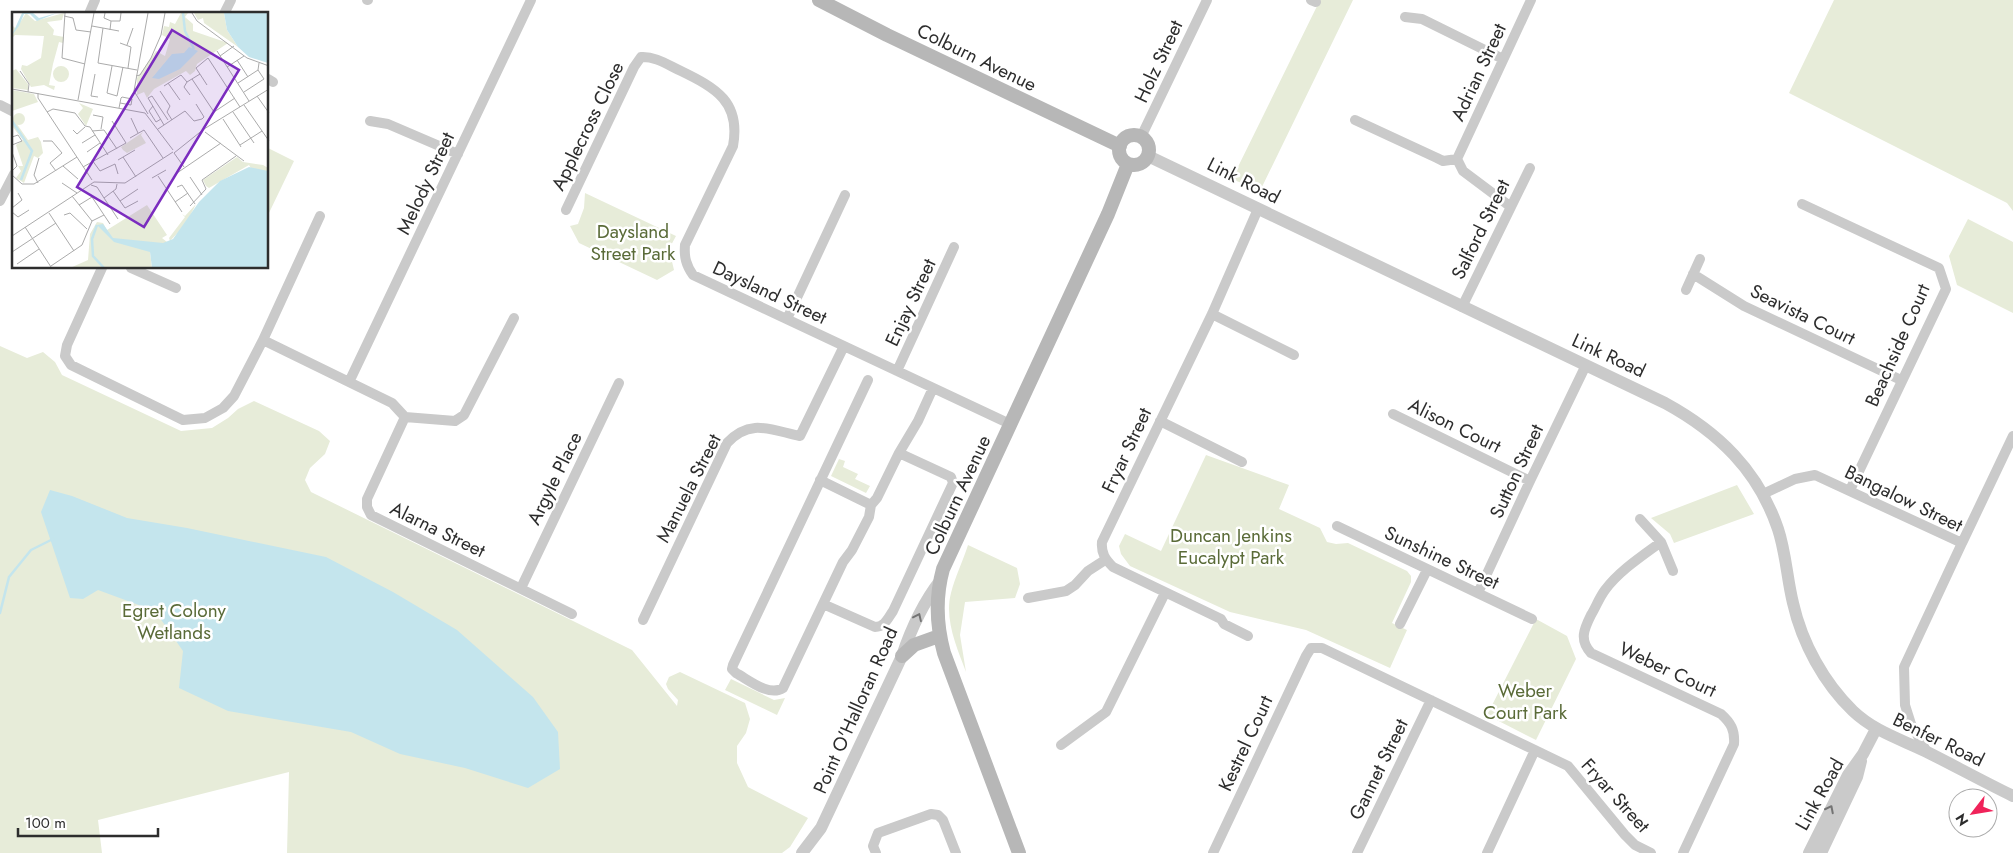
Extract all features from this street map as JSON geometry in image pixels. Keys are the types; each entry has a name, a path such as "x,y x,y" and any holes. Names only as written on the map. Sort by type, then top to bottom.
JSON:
{"main road":[{"name":"Colburn Avenue","path":"819,0 1120,146"},
{"path":"1129,137 1141,138 1149,147 1148,156 1146,160 1138,165 1128,164 1122,158 1120,146 1129,137"},
{"name":"Colburn Avenue","path":"1019,853 949,669 939,636 937,614 940,581 943,569 1108,214 1128,164"},
{"path":"902,656 914,645 939,636"}],"street":[{"path":"90,12 95,0"},
{"path":"225,12 231,0"},
{"name":"Melody Street","path":"350,380 531,0"},
{"name":"Holz Street","path":"1141,138 1206,0"},
{"name":"Adrian Street","path":"1457,159 1531,0"},
{"path":"1405,17 1422,19 1503,59"},
{"name":"Daysland Street","path":"641,57 650,56 710,85 721,94 728,104 734,119 733,146 686,244 684,254 687,265 693,275 1010,424"},
{"name":"Applecross Close","path":"566,210 634,67 641,57"},
{"path":"0,105 12,111"},
{"path":"370,120 388,124 458,154"},
{"path":"1355,120 1444,161 1457,159 1463,171 1511,206"},
{"name":"Link Road","path":"1148,156 1665,403 1708,429 1723,442 1745,467 1763,494 1778,530 1793,604 1801,631 1813,656 1832,686 1853,711 1876,729 1863,754 1848,775 1809,853"},
{"name":"Salford Street","path":"1462,307 1530,168"},
{"path":"0,201 12,178"},
{"path":"786,319 845,195"},
{"name":"Beachside Court","path":"1802,204 1939,268 1946,289 1850,490"},
{"name":"Fryar Street","path":"1105,560 1101,549 1102,542 1212,314 1258,209"},
{"path":"102,269 66,344 66,356 71,365 182,420 204,418 223,408 234,396 263,340 320,216"},
{"name":"Enjay Street","path":"897,371 954,247"},
{"path":"1686,290 1700,259"},
{"path":"133,269 176,288"},
{"name":"Seavista Court","path":"1693,274 1744,306 1901,380"},
{"path":"1212,314 1294,355"},
{"path":"263,340 350,380 392,403 405,417 455,421 464,416 514,318"},
{"name":"Manuela Street","path":"643,620 726,443 744,429 755,427 800,436 844,346"},
{"name":"Sutton Street","path":"1478,593 1586,365"},
{"path":"868,380 732,669 736,673 771,691 777,692 783,688 843,562 852,550 869,517 871,505 877,498 899,453 918,421 933,388"},
{"name":"Argyle Place","path":"521,588 619,383"},
{"name":"Alison Court","path":"1393,414 1530,480"},
{"name":"Alarna Street","path":"405,417 367,499 367,507 371,515 572,614"},
{"path":"1160,421 1242,462"},
{"path":"1962,543 2013,436"},
{"path":"823,604 875,627 884,624 893,611 953,483 951,477 899,453"},
{"name":"Bangalow Street","path":"1763,494 1795,479 1815,475 1962,543 1904,667 1905,705 1911,724 1927,752"},
{"path":"820,480 871,505"},
{"path":"1640,518 1661,542 1673,571"},
{"name":"Sunshine Street","path":"1336,526 1532,619"},
{"name":"Weber Court","path":"1661,542 1604,591 1585,627 1582,637 1584,646 1591,653 1721,714 1730,722 1735,733 1734,744 1683,853"},
{"path":"1028,598 1066,591 1075,586 1088,572 1105,560 1113,567 1221,619 1224,624 1248,636"},
{"path":"1400,624 1427,570"},
{"name":"Point O'Halloran Road","path":"802,853 821,828 902,656 924,604 940,581"},
{"path":"1061,745 1106,712 1166,593"},
{"name":"Fryar Street","path":"1311,648 1322,648 1568,766 1625,835 1635,845 1651,853"},
{"name":"Kestrel Court","path":"1213,853 1311,648"},
{"name":"Gannet Street","path":"1357,853 1431,700"},
{"name":"Benfer Road","path":"1876,729 1927,752 2013,796"},
{"path":"1487,853 1535,750"},
{"name":"Link Road","path":"1821,853 1857,777 1863,754"},
{"path":"876,853 874,846 878,833 931,814 938,814 943,820 956,853"}],"green space":[{"path":"1320,0 1353,0 1260,191 1232,179"},
{"path":"1834,0 2013,0 2013,211 2007,203 1789,93"},
{"path":"269,148 294,161 269,213"},
{"name":"Daysland Street Park","path":"585,193 676,236 669,249 674,270 657,280 579,243 570,226 578,224 584,208"},
{"path":"1968,219 2013,242 2013,313 1957,285 1949,256"},
{"name":"Egret Colony Wetlands","path":"0,346 27,358 43,352 55,362 62,375 181,431 212,428 238,409 254,401 319,431 330,441 325,454 310,468 305,480 311,492 632,650 677,706 678,700 666,684 669,677 680,672 745,703 750,719 746,733 737,746 737,763 748,787 808,818 790,847 782,853 287,853 289,772 98,820 102,853 0,853"},
{"name":"Duncan Jenkins Eucalypt Park","path":"1206,455 1289,485 1279,509 1320,528 1327,542 1336,544 1348,543 1407,571 1411,576 1411,582 1392,623 1407,630 1390,668 1306,630 1230,612 1130,566 1121,554 1119,546 1125,534 1161,551"},
{"path":"839,459 845,461 843,467 858,474 855,479 870,486 866,493 831,476"},
{"path":"1737,485 1754,514 1674,543 1670,534 1651,518"},
{"path":"968,545 1017,568 1020,584 1015,598 965,602 960,635 966,672 950,623 949,603"},
{"name":"Weber Court Park","path":"1536,619 1567,636 1576,659 1536,740 1487,715"},
{"path":"731,679 774,700 785,698 777,715 725,690"}],"water":[{"path":"50,490 72,496 127,518 187,528 326,557 393,592 457,630 533,697 558,732 560,769 528,788 465,768 400,754 351,732 228,711 179,688 183,651 155,611 98,590 83,599 70,598 41,512"}],"waterway":[{"path":"0,613 9,577 31,550 53,539"}]}
